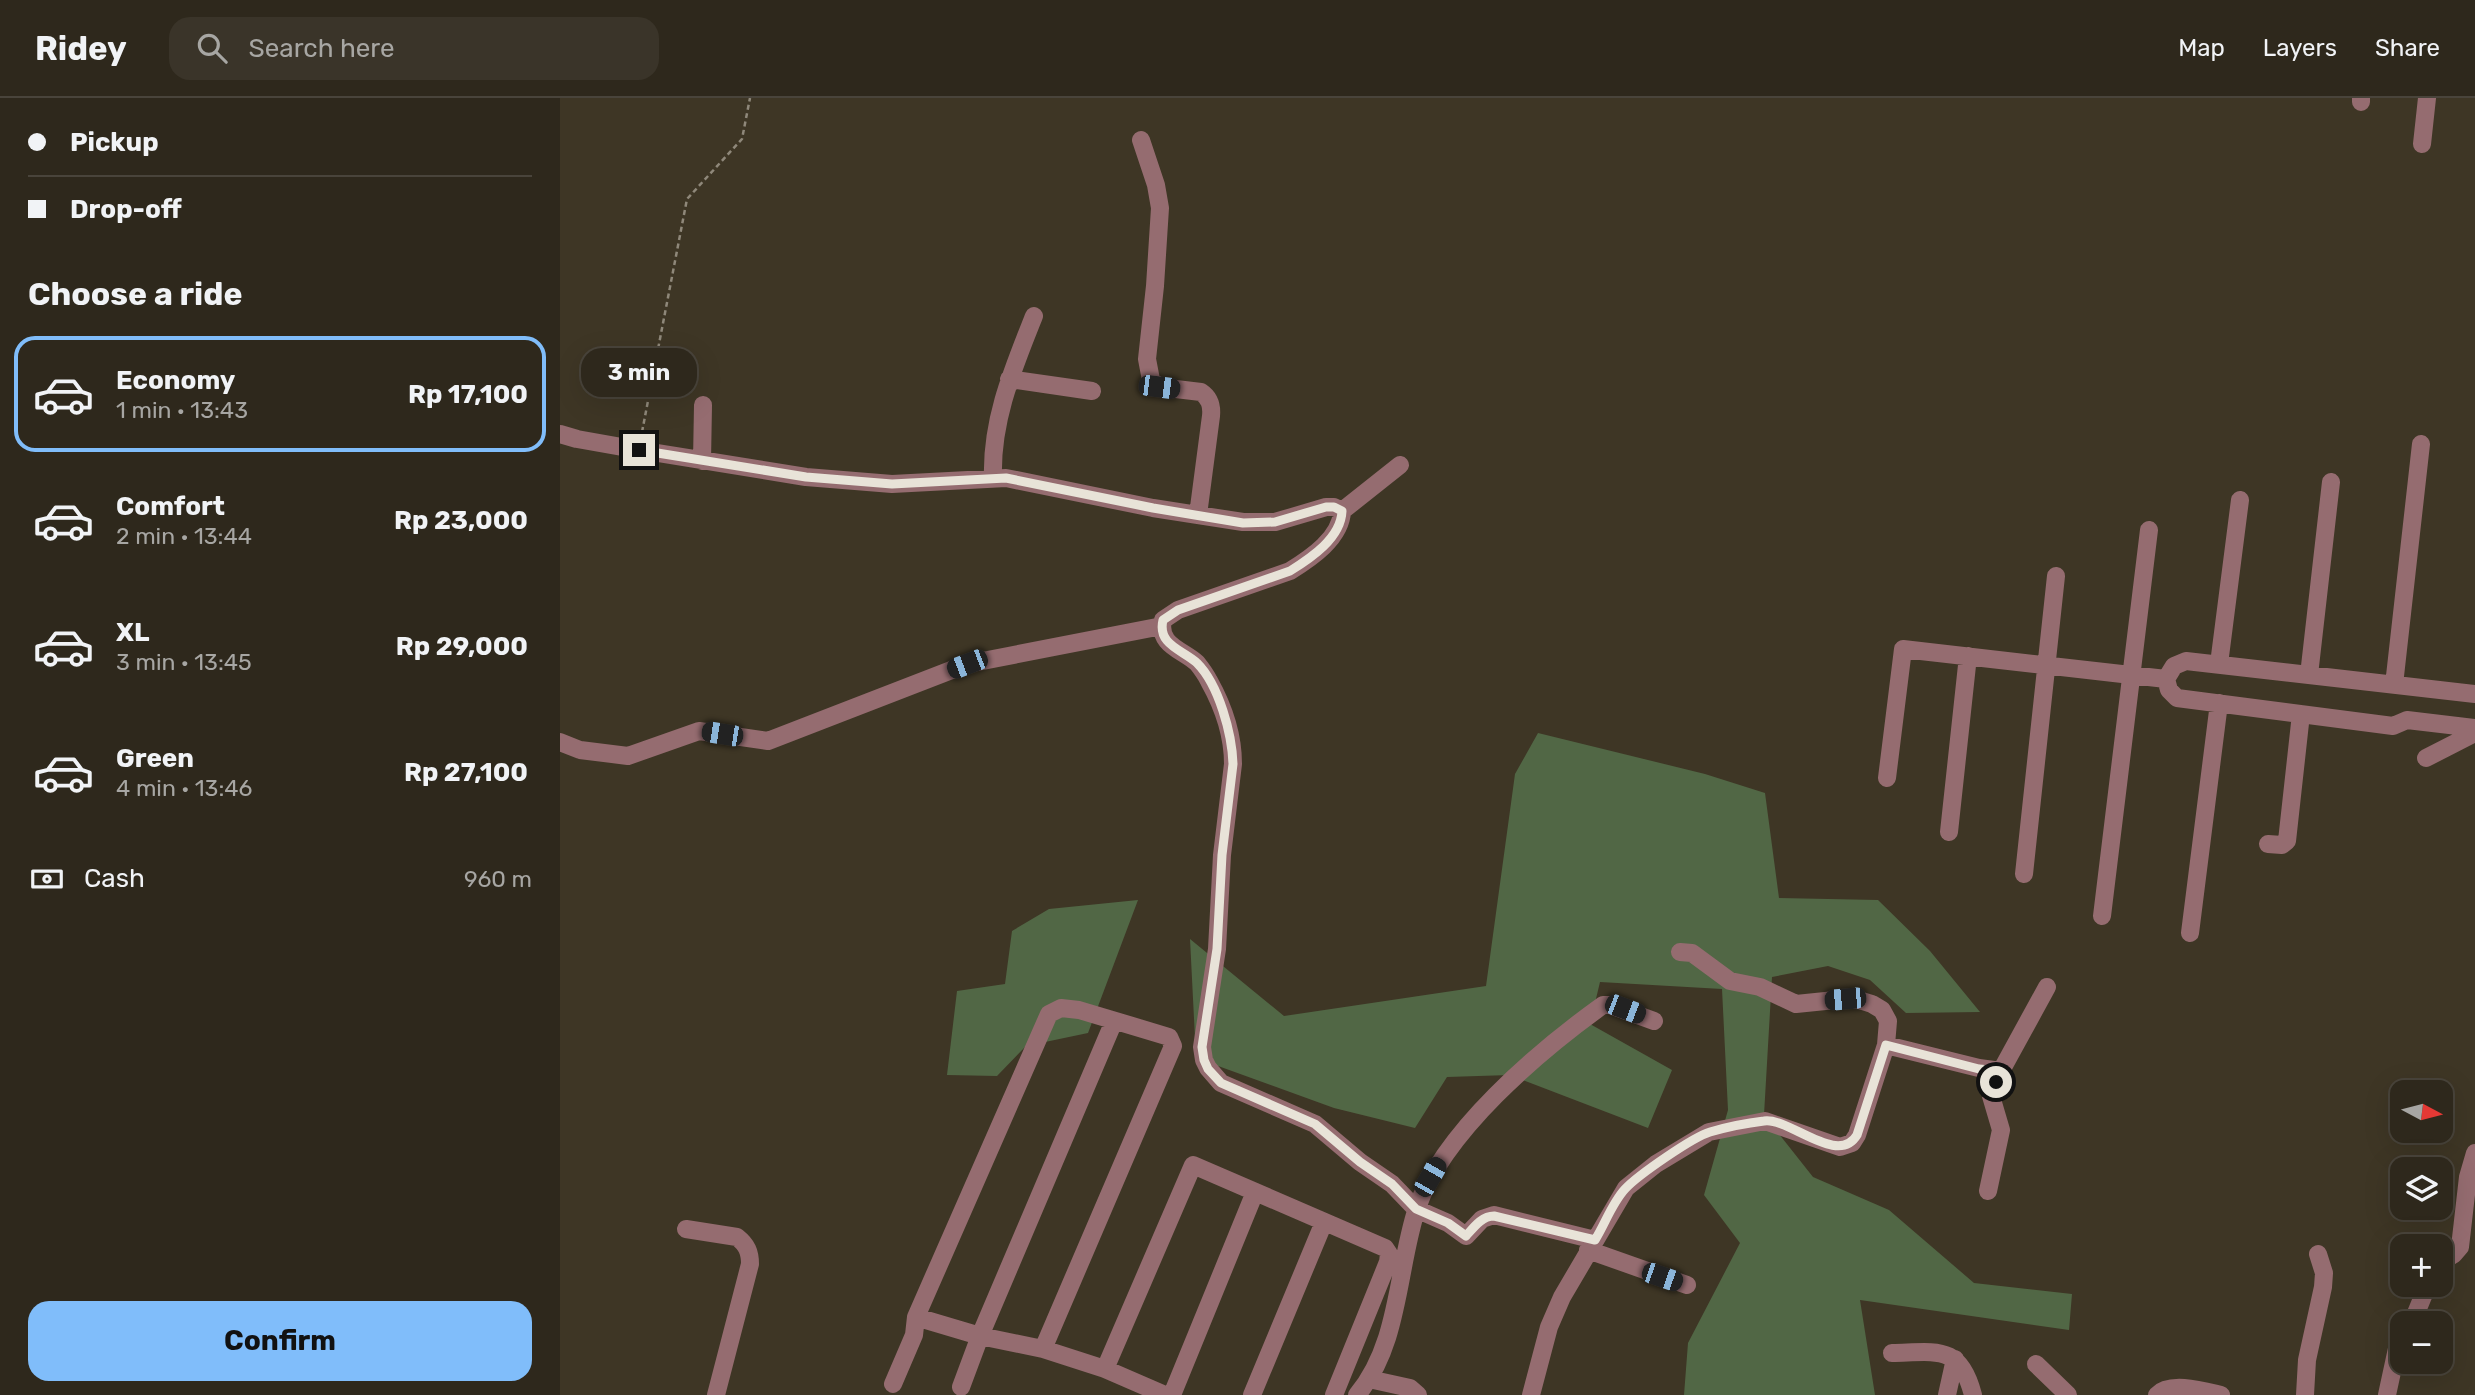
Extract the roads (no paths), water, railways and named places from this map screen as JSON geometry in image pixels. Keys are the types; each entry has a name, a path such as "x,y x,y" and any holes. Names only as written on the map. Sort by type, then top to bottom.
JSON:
{"street":[{"path":"2422,144 2427,98"},
{"path":"1141,140 1156,185 1160,208 1148,374 1153,384 1159,387 1201,393 1210,402 1211,416 1198,515"},
{"path":"993,478 995,436 1009,379 1034,316"},
{"path":"1009,379 1092,391"},
{"path":"702,461 703,405"},
{"path":"560,434 639,450 806,477 892,484 1016,479 1153,508 1243,523 1275,522 1326,507 1342,511"},
{"path":"2406,720 2402,686 2421,444"},
{"path":"1342,511 1400,465"},
{"path":"2309,675 2331,482"},
{"path":"2219,664 2240,500"},
{"path":"1342,511 1342,522 1329,541 1290,571 1178,610 1163,620 1164,637 1178,652 1196,662 1209,681 1230,730 1233,749 1222,855 1217,949 1202,1047 1208,1069 1221,1083 1315,1124 1360,1162 1392,1184 1416,1209 1448,1223 1466,1236 1482,1219 1494,1216 1591,1245 1687,1285"},
{"path":"2102,916 2149,530"},
{"path":"2024,874 2056,576"},
{"path":"560,742 580,750 628,755 699,731 768,741 967,664 1162,626"},
{"path":"1887,778 1903,649 2166,679"},
{"path":"1949,832 1968,656"},
{"path":"2475,694 2186,661 2174,666 2166,679 2169,690 2177,698 2393,726 2406,720 2475,730"},
{"path":"2190,933 2220,703"},
{"path":"2268,844 2282,845 2287,841 2301,713"},
{"path":"2426,758 2475,730"},
{"path":"1531,1395 1555,1311 1626,1188 1656,1164 1709,1132 1770,1121 1840,1147 1852,1143 1886,1045 1888,1021 1882,1010 1872,1004 1845,999 1796,1004 1760,987 1730,981 1692,953 1680,952"},
{"path":"1988,1191 2001,1130 1991,1096 2001,1071 2047,987"},
{"path":"1357,1395 1369,1378 1389,1329 1416,1209 1438,1163 1486,1105 1534,1060 1604,1005 1610,1004 1654,1020"},
{"path":"893,1384 914,1335 916,1317 1049,1014 1061,1008 1169,1037 1173,1046 1043,1349"},
{"path":"961,1387 980,1336 1114,1021"},
{"path":"1886,1045 1979,1069 2001,1071"},
{"path":"2453,1255 2460,1247 2468,1177 2475,1153"},
{"path":"1105,1369 1193,1165 1385,1248 1389,1254 1334,1395"},
{"path":"1171,1395 1255,1192"},
{"path":"1252,1395 1324,1222"},
{"path":"687,1229 737,1237 750,1255 750,1264 716,1395"},
{"path":"2305,1395 2307,1360 2325,1273 2318,1254"},
{"path":"916,1317 980,1336 1043,1349 1105,1369 1165,1395"},
{"path":"1892,1353 1940,1353 1955,1359 1966,1371 1973,1395"},
{"path":"1947,1395 1955,1359"},
{"path":"2036,1363 2067,1395"},
{"path":"2387,1395 2392,1374"},
{"path":"1369,1378 1410,1388 1418,1395"},
{"path":"2157,1395 2162,1390 2172,1388 2221,1395"}]}
